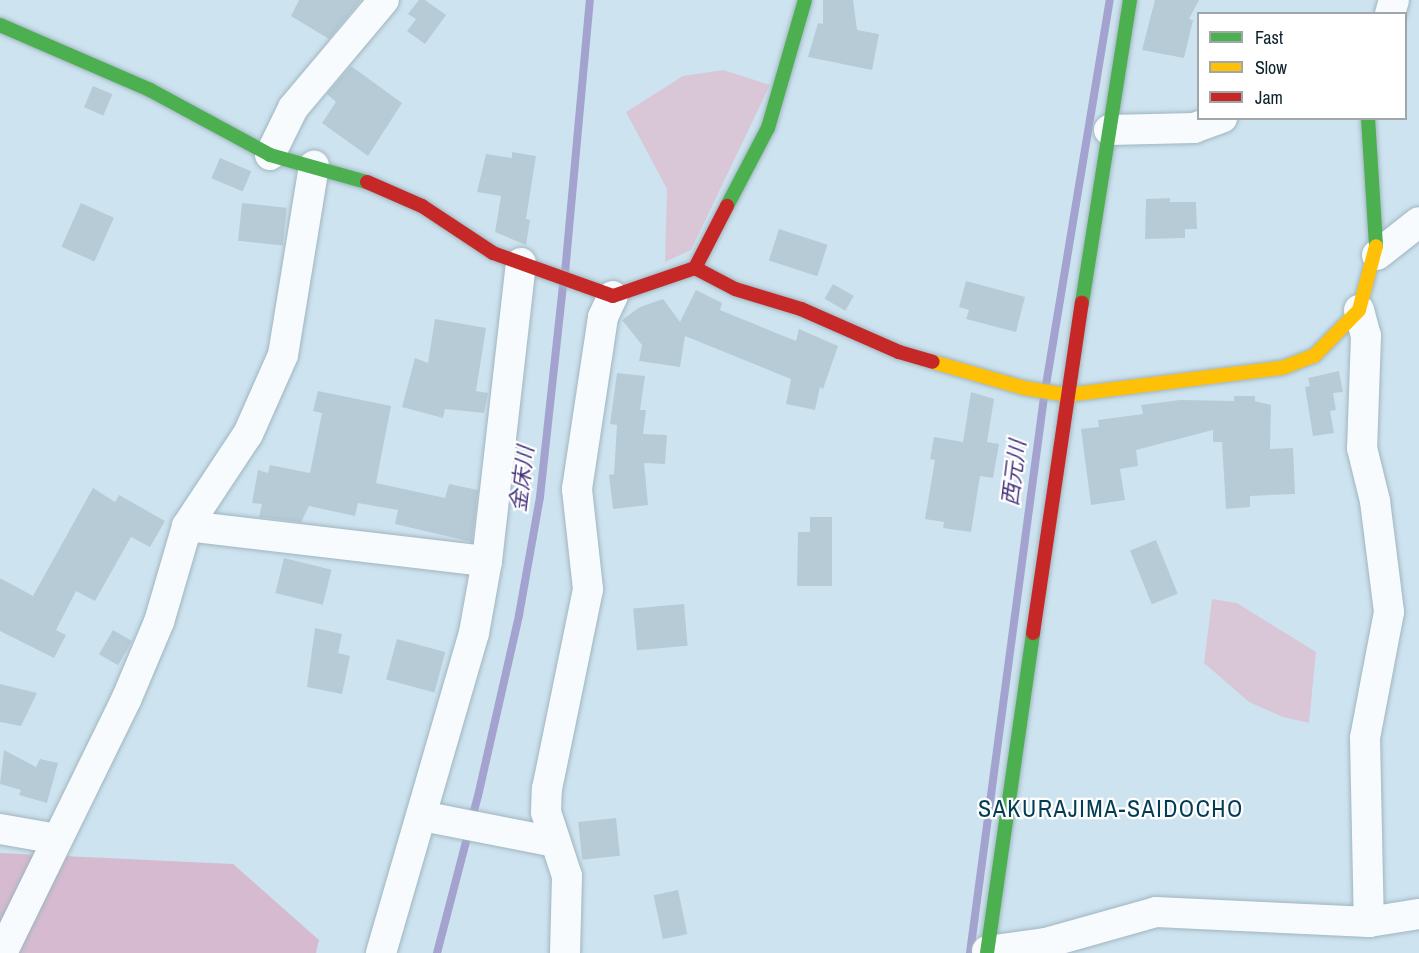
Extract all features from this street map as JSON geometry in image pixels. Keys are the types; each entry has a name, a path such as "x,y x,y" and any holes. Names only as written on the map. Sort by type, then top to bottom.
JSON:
{"street":[{"path":"270,154 293,108 384,0"},
{"path":"695,268 768,128 805,0"},
{"path":"1130,0 1066,396 987,952 1046,943 1156,912 1369,922 1419,914"},
{"path":"0,25 150,90 270,154 374,184 422,206 493,253 606,294 695,268 735,289 801,309 899,352 1024,388 1066,396 1282,368 1314,356 1359,310 1377,255 1368,120"},
{"path":"1109,130 1194,128 1216,120"},
{"path":"2,953 159,622 187,526 248,434 283,355 314,166"},
{"path":"1377,255 1419,222"},
{"path":"381,953 432,818 474,633 488,561 521,263"},
{"path":"565,953 567,876 546,812 547,789 588,589 577,489 606,294"},
{"path":"1359,310 1366,336 1362,448 1375,501 1389,612 1365,738 1369,922"},
{"path":"187,526 488,561"},
{"path":"432,818 554,842"},
{"path":"0,830 57,839"}],"shaded area":[{"path":"723,70 770,85 691,250 665,262 667,189 626,112 683,76"},
{"path":"1212,599 1237,603 1316,652 1309,723 1283,717 1249,702 1204,663"},
{"path":"0,853 233,864 319,940 316,953 0,953"}],"building":[{"path":"299,0 361,0 329,39 291,16"},
{"path":"419,0 425,0 446,15 425,44 407,31 416,19 408,14"},
{"path":"823,0 853,0 857,30 879,34 872,70 808,57 818,23 823,24"},
{"path":"1155,0 1199,0 1189,19 1193,20 1184,58 1142,50"},
{"path":"351,66 402,103 368,156 322,123 336,102 327,94"},
{"path":"93,86 112,94 103,115 84,107"},
{"path":"512,152 536,156 526,219 530,220 526,245 495,232 501,196 477,192 486,154 512,158"},
{"path":"220,158 251,171 243,192 211,178"},
{"path":"1170,198 1170,202 1196,202 1197,229 1185,229 1185,238 1145,239 1146,199"},
{"path":"81,203 114,218 94,261 61,247"},
{"path":"242,203 287,208 283,245 238,241"},
{"path":"779,229 828,245 817,276 769,260"},
{"path":"966,281 1025,297 1016,332 966,319 969,310 959,307"},
{"path":"833,284 854,296 845,311 824,299"},
{"path":"696,290 722,303 720,310 796,341 799,329 838,346 823,389 820,387 815,410 786,404 791,379 685,336 680,367 639,361 642,345 622,320 640,307 663,299 680,322"},
{"path":"435,319 486,328 476,391 488,393 484,413 445,409 443,418 402,407 415,358 428,363"},
{"path":"1339,371 1343,392 1333,393 1336,410 1330,411 1334,433 1313,436 1305,387 1310,386 1308,378"},
{"path":"617,373 645,376 640,410 646,410 643,434 667,435 665,464 644,463 648,505 613,509 609,475 614,474 617,425 610,424"},
{"path":"318,391 391,406 376,483 445,498 449,484 478,490 472,542 395,524 398,510 358,503 355,516 309,506 301,522 259,517 262,504 252,503 258,470 268,473 270,465 310,473 322,413 313,411"},
{"path":"971,392 994,399 987,442 999,444 993,478 980,476 971,532 943,528 944,522 925,519 935,460 930,459 934,437 963,442"},
{"path":"1234,396 1255,396 1255,401 1271,405 1270,449 1293,448 1295,494 1250,496 1250,507 1226,509 1222,442 1213,442 1213,430 1136,450 1138,466 1120,469 1125,500 1091,505 1081,429 1099,427 1098,420 1143,414 1141,405 1180,400 1234,401"},
{"path":"93,488 115,502 119,495 165,521 150,547 131,537 95,601 76,591 56,630 66,635 54,658 0,631 0,578 33,596"},
{"path":"810,517 832,517 832,586 797,586 798,532 810,532"},
{"path":"1156,540 1178,594 1152,604 1130,550"},
{"path":"284,558 332,570 323,605 275,593"},
{"path":"684,604 688,646 637,650 633,608"},
{"path":"315,628 342,634 338,653 350,656 342,694 307,687"},
{"path":"113,630 132,641 118,665 99,654"},
{"path":"397,639 445,652 434,693 386,680"},
{"path":"0,684 37,693 21,726 0,722"},
{"path":"4,750 36,767 40,759 58,763 47,803 19,795 21,790 0,784"},
{"path":"616,818 620,856 582,860 578,822"},
{"path":"678,890 687,934 663,939 654,895"}],"waterway":[{"name":"金床川","path":"565,273 590,0"},
{"name":"西元川","path":"1046,385 1110,0"},
{"name":"金床川","path":"437,953 478,796 519,615 540,497 563,286"},
{"name":"西元川","path":"970,953 1044,397"}],"traffic: fast":[{"path":"727,206 768,128 805,0"},
{"path":"1082,303 1130,0"},
{"path":"0,25 150,90 270,155 367,182"},
{"path":"1368,120 1376,246"},
{"path":"987,953 1033,633"}],"traffic: slow":[{"path":"933,362 1024,388 1067,395 1282,368 1314,356 1359,310 1376,246"}],"traffic: jam":[{"path":"367,182 422,206 493,253 613,296 695,268 727,206"},
{"path":"695,268 735,289 801,309 899,352 933,362"},
{"path":"1033,633 1082,303"}],"district":[{"name":"SAKURAJIMA-SAIDOCHO","path":"1111,809"}]}
